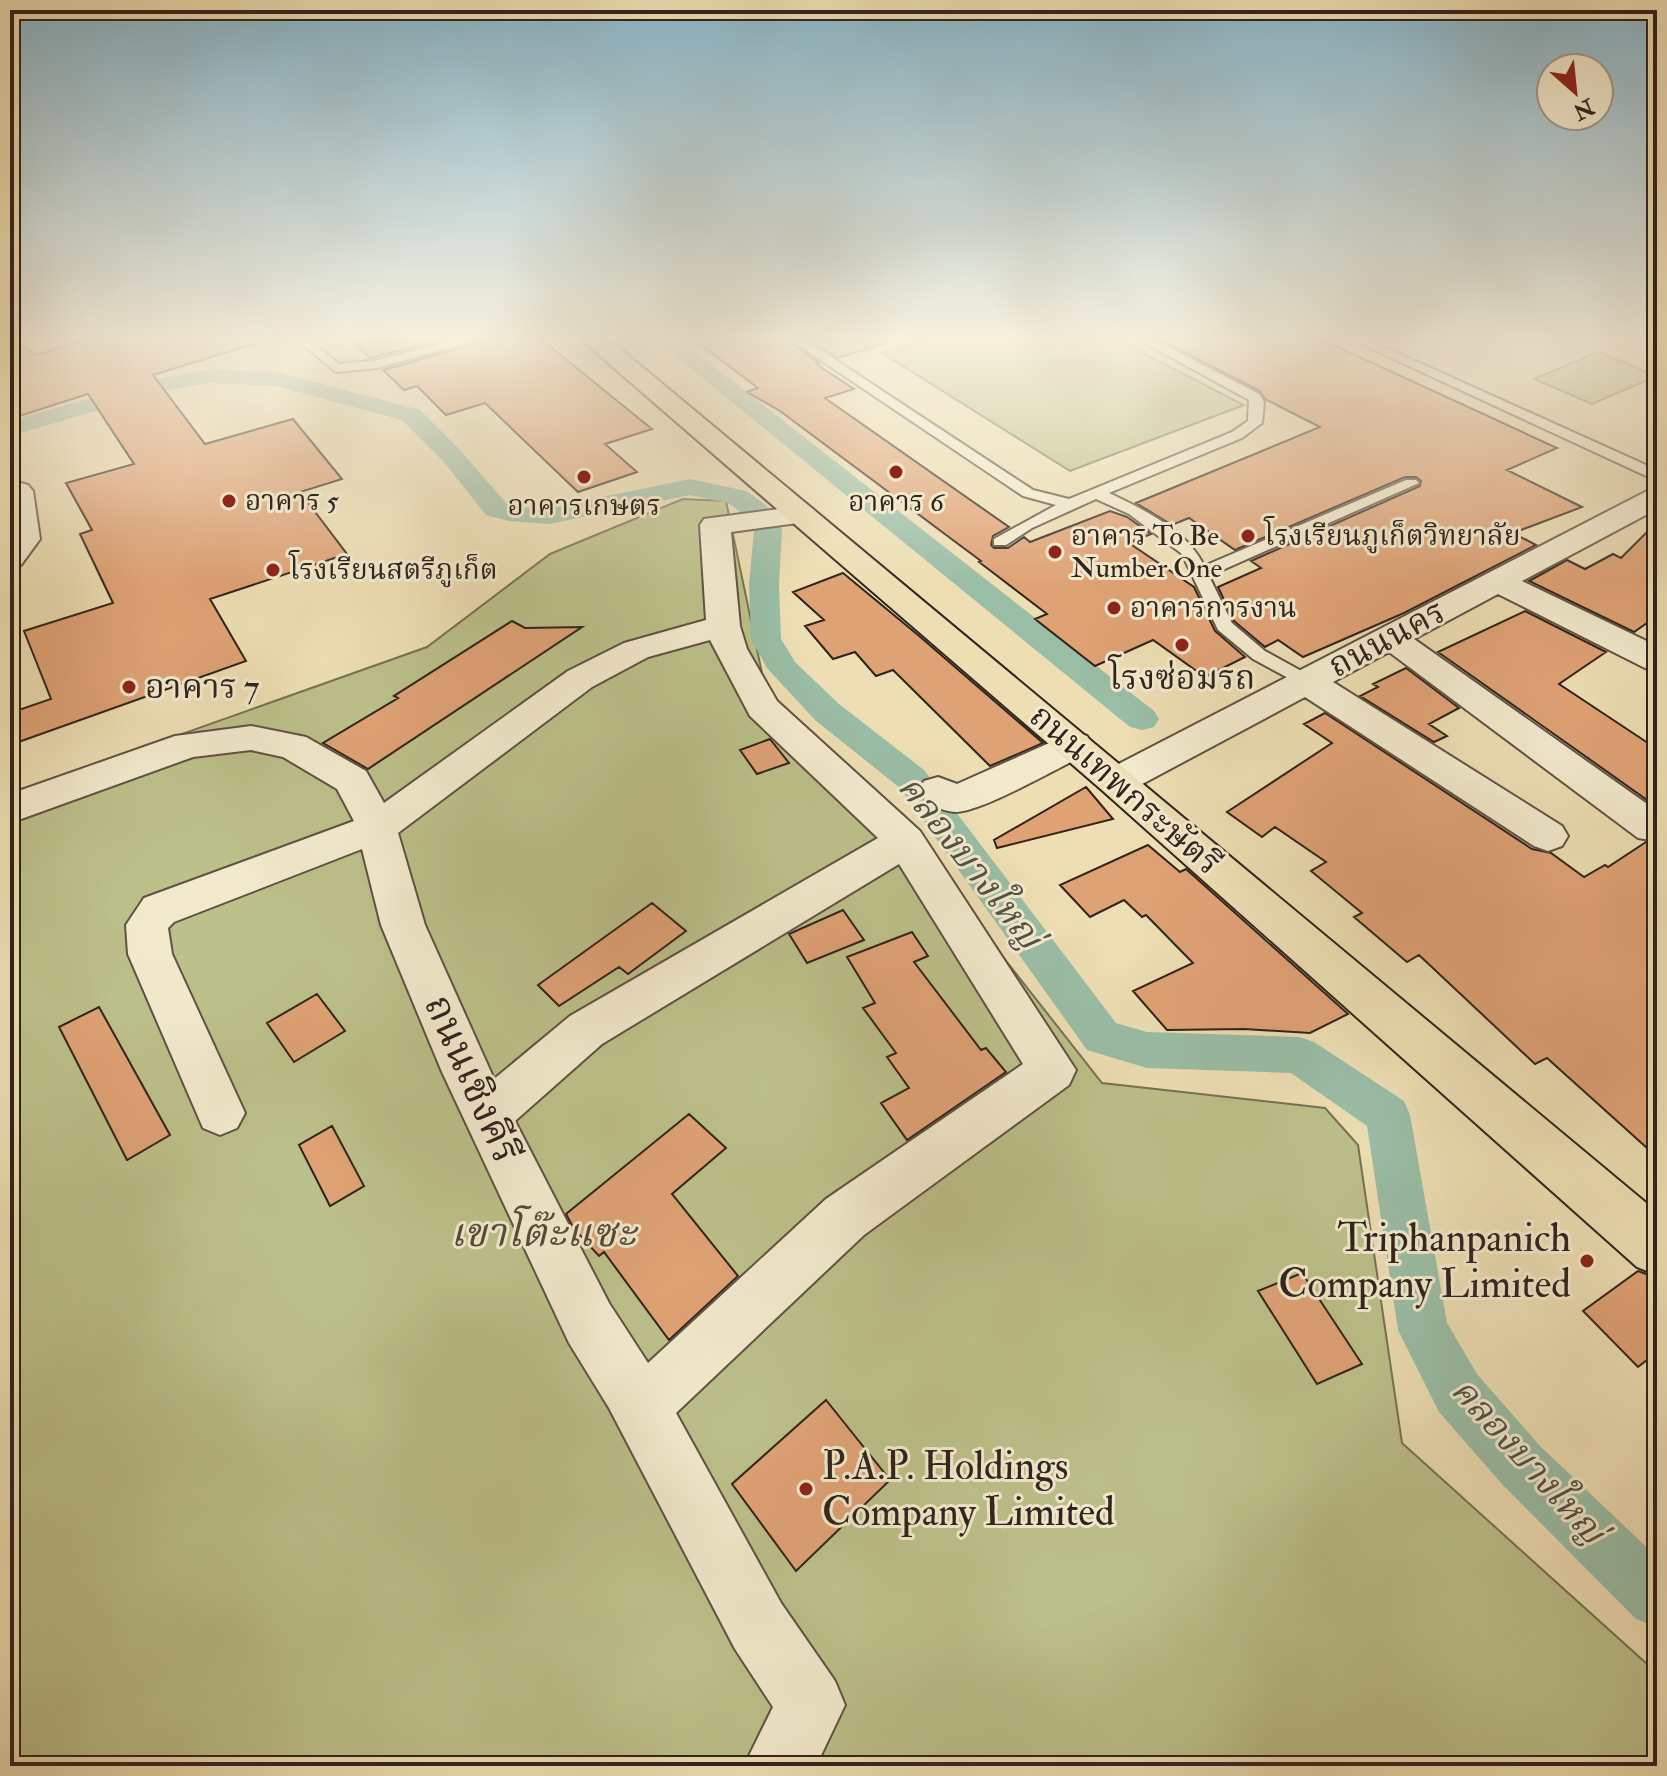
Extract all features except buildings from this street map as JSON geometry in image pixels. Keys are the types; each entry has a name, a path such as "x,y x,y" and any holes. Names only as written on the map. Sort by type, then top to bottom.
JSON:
{"main road":[{"name":"ถนนเทพกระษัตรี","path":"685,419 796,516 1117,781 1652,1235"}],"street":[{"path":"10,489 18,491 25,539 10,558"},
{"name":"ถนนนคร","path":"1117,781 1654,498"},
{"path":"630,1387 646,1393 660,1391 845,1217 1052,1070 894,822 763,708 730,649 723,626 715,525 796,516"},
{"path":"1497,581 1657,660"},
{"path":"220,1113 150,954 144,929 147,919 159,910 377,828 580,679 636,650 723,626"},
{"path":"1391,638 1652,828"},
{"path":"1307,682 1548,836"},
{"name":"ถนนเชิงคีรี","path":"10,809 188,745 251,738 293,746 352,780 377,828 403,925 486,1116 589,1323 630,1387 758,1626 811,1705 779,1766"},
{"path":"938,791 953,798 963,797 1074,745"},
{"path":"486,1116 586,1030 894,822"}],"lane":[{"path":"916,419 1028,493 1070,504"},
{"path":"1000,542 1026,525 1070,504 1237,435 1255,423 1255,419"},
{"path":"1506,419 1654,498"},
{"path":"1200,574 1411,483"},
{"path":"1095,493 1135,511 1189,551 1224,626 1259,655 1307,682"}],"green space":[{"path":"987,419 1207,419 1070,471"},
{"name":"เขาโต๊ะแซะ","path":"683,499 726,501 767,697 903,830 1102,1083 1325,1108 1358,1145 1402,1443 1657,1673 1657,1766 10,1766 10,795 427,647 550,554"}],"waterway":[{"name":"คลองบางใหญ่","path":"10,429 45,419"},
{"name":"คลองบางใหญ่","path":"415,419 452,456 496,509 519,515 549,516 690,487 737,497 756,511 768,529 764,585 766,639 783,668 827,712 912,779 1102,1037 1147,1050 1299,1055 1388,1115 1423,1330 1458,1393 1521,1465 1657,1598"},
{"path":"766,419 1142,719"}],"place":[{"name":"อาคาร 6","path":"896,472"},
{"name":"อาคารเกษตร","path":"584,477"},
{"name":"อาคาร 5","path":"229,501"},
{"name":"โรงเรียนภูเก็ตวิทยาลัย","path":"1248,536"},
{"name":"อาคาร To Be Number One","path":"1055,552"},
{"name":"โรงเรียนสตรีภูเก็ต","path":"273,570"},
{"name":"อาคารการงาน","path":"1114,608"},
{"name":"โรงซ่อมรถ","path":"1182,645"},
{"name":"อาคาร 7","path":"129,687"},
{"name":"Triphanpanich Company Limited","path":"1587,1261"},
{"name":"P.A.P. Holdings Company Limited","path":"806,1489"}]}
